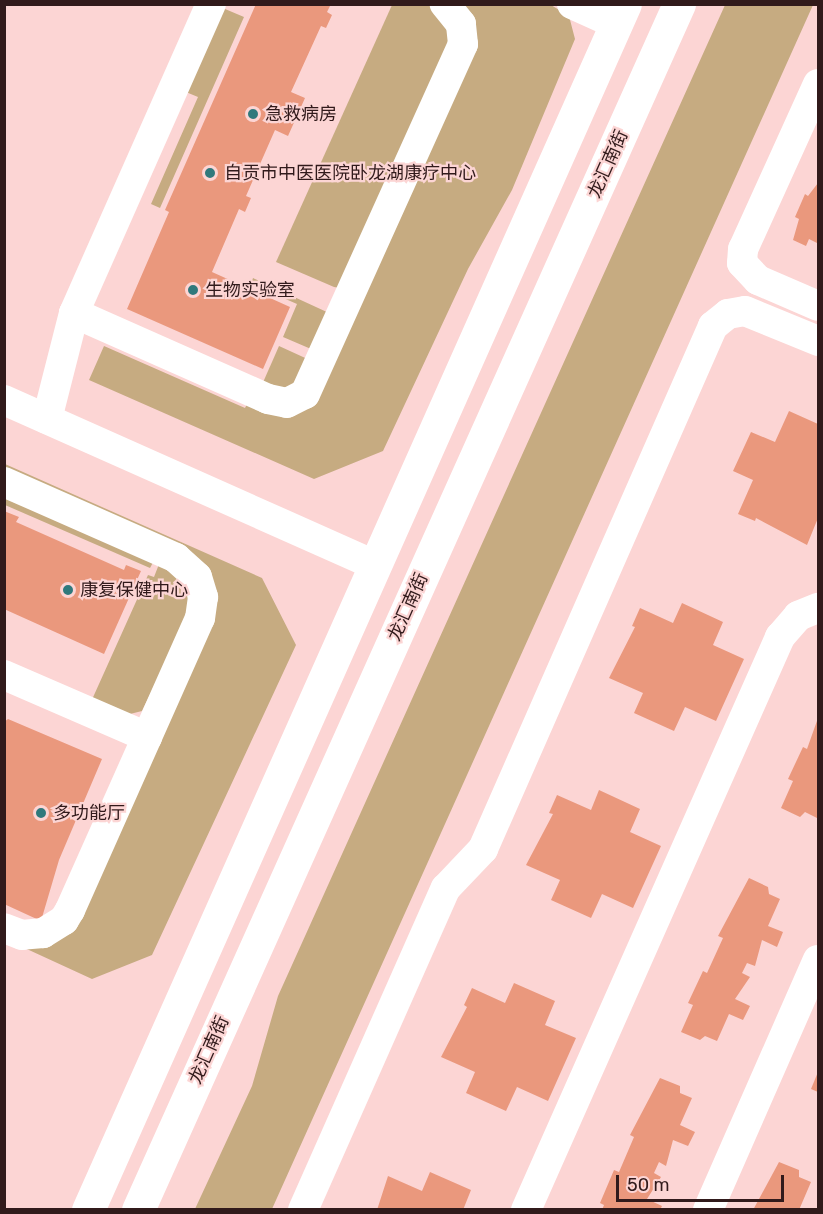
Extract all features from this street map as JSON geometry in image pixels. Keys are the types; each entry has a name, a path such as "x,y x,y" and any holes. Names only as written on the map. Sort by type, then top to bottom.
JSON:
{"main road":[{"name":"龙汇南街","path":"138,1209 679,4"},
{"path":"88,1209 375,565 617,11"}],"street":[{"path":"47,419 74,313 211,4"},
{"path":"74,313 268,399 287,403 305,394 463,44 461,24 445,4"},
{"path":"572,4 617,11"},
{"path":"819,84 744,247 742,263 758,280 819,306"},
{"path":"303,1209 446,888 483,849 713,326 728,314 746,311 819,341"},
{"path":"4,400 375,565"},
{"path":"4,482 176,558 197,578 203,597 200,618 64,920 32,936 4,928"},
{"path":"526,1209 780,637 798,616 819,608"},
{"path":"4,675 147,737"},
{"path":"708,1209 819,960"}],"shaded area":[{"path":"392,5 430,5 457,35 340,288 334,287 276,262"},
{"path":"457,5 551,5 569,16 575,39 512,190 468,269 383,451 314,479 89,380 104,346 245,408 250,398 282,409 466,56"},
{"path":"725,5 813,5 272,1209 195,1209 252,1086 278,996"},
{"path":"218,6 244,17 160,208 151,204 198,97 181,90"},
{"path":"253,278 329,313 318,352 283,337 297,304 251,284"},
{"path":"279,346 314,362 300,390 261,387"},
{"path":"5,464 262,578 296,645 152,955 92,979 5,939 42,940 209,592 5,475"},
{"path":"5,489 156,557 150,568 5,505"},
{"path":"161,559 197,598 142,711 126,715 90,704 148,575 154,577"}],"building":[{"path":"256,4 331,4 327,12 332,15 326,28 321,26 291,92 305,98 288,136 275,130 246,196 251,198 245,212 239,209 212,272 290,307 263,369 127,309 169,212 165,210"},
{"path":"818,183 818,240 817,243 809,239 806,246 793,240 799,219 795,217 805,194 808,196"},
{"path":"789,411 818,424 818,518 807,545 756,518 755,521 738,514 753,480 733,471 751,432 775,442"},
{"name":"康复保健中心","path":"4,511 19,517 16,522 124,570 126,565 141,571 104,654 4,609"},
{"path":"682,603 723,622 713,645 744,659 716,721 685,707 674,731 634,713 643,693 609,678 635,627 632,626 640,608 673,623"},
{"path":"818,718 818,815 817,818 805,812 800,817 781,808 793,781 788,779 803,747 807,749"},
{"name":"多功能厅","path":"8,719 102,759 59,860 41,921 4,904 4,722"},
{"path":"599,790 640,809 630,832 661,846 633,908 602,894 591,918 551,900 560,880 526,865 553,814 549,813 557,795 591,810"},
{"path":"749,878 768,887 769,894 780,899 768,926 783,932 777,947 762,940 755,966 747,963 742,973 750,977 735,999 750,1006 743,1020 729,1014 717,1041 705,1036 700,1040 681,1032 693,1005 688,1003 703,971 707,973 723,938 718,936"},
{"path":"514,983 555,1001 545,1025 576,1038 548,1101 517,1087 506,1111 466,1093 475,1072 441,1057 467,1007 464,1005 472,988 505,1003"},
{"path":"818,1072 818,1092 811,1089"},
{"path":"660,1078 680,1086 680,1093 692,1098 680,1125 695,1132 688,1146 673,1140 666,1166 659,1162 654,1173 661,1177 647,1199 662,1206 660,1210 602,1210 604,1205 600,1203 614,1170 619,1172 634,1137 630,1135"},
{"path":"779,1162 799,1170 799,1177 811,1182 799,1210 753,1210"},
{"path":"430,1172 471,1190 463,1210 377,1210 388,1176 422,1191"}],"place":[{"name":"急救病房","path":"253,114"},
{"name":"自贡市中医医院卧龙湖康疗中心","path":"210,173"},
{"name":"生物实验室","path":"193,290"},
{"name":"康复保健中心","path":"68,590"},
{"name":"多功能厅","path":"41,813"}]}
